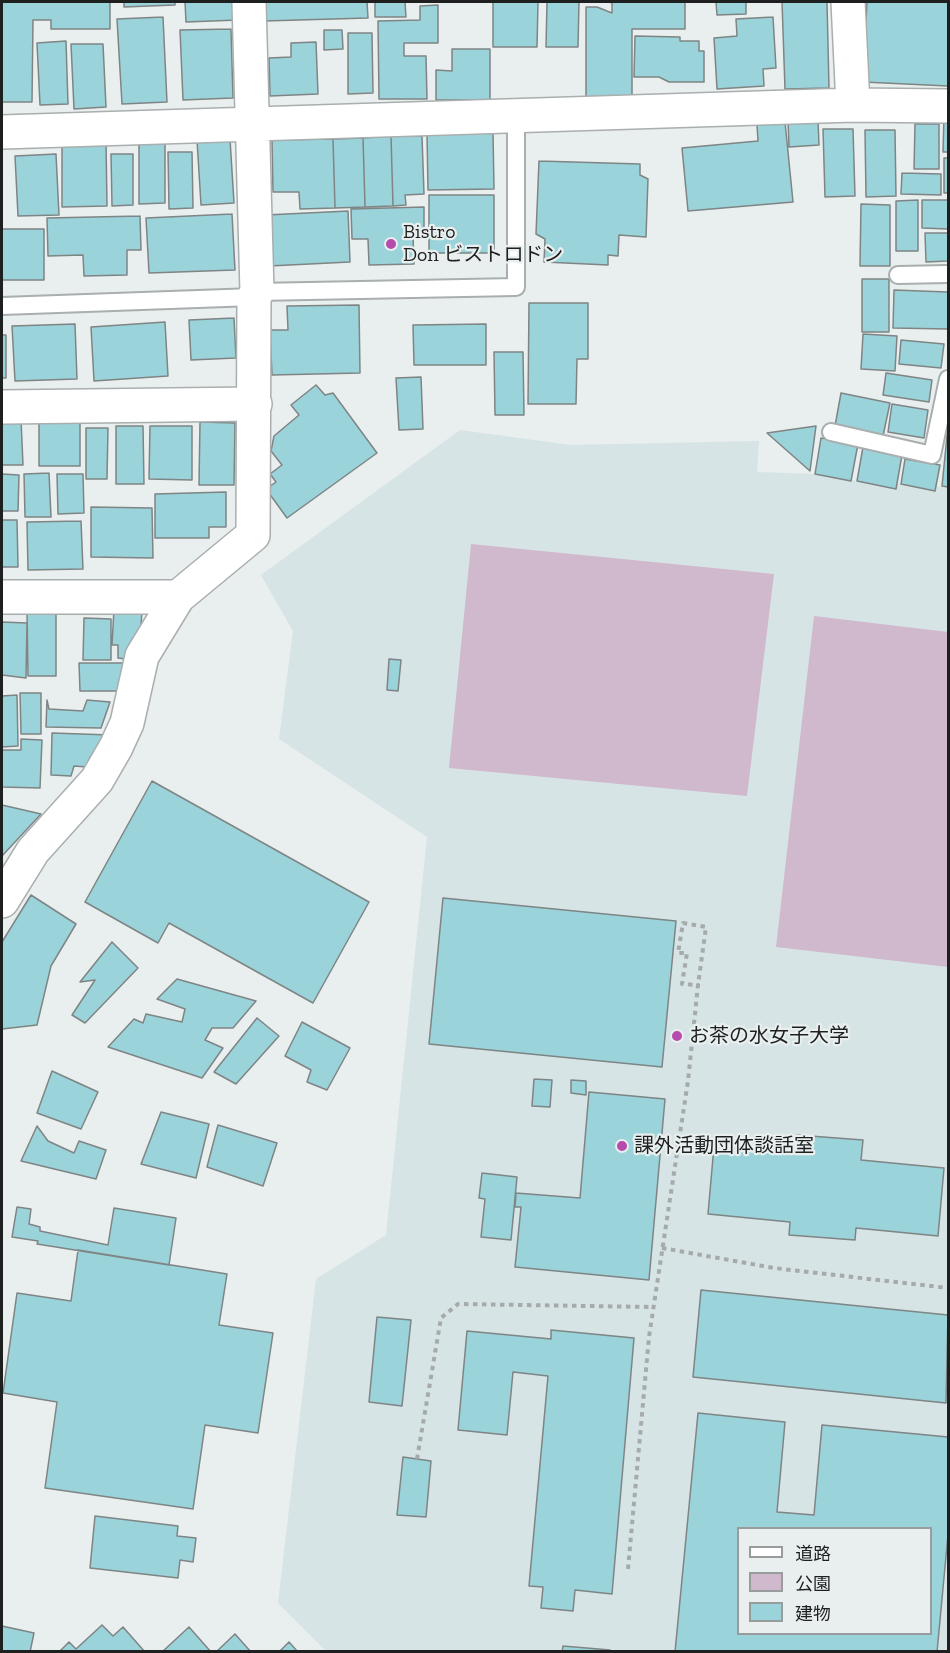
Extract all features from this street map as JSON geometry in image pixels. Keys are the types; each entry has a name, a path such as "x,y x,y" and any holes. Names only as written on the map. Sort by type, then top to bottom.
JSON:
{"street":[{"path":"2,901 33,850 97,780 127,723 142,656 178,597 253,535 255,295 249,2"},
{"path":"848,2 853,105"},
{"path":"2,132 516,114 853,105 948,106"},
{"path":"2,407 255,404"},
{"path":"2,597 178,597"}],"lane":[{"path":"2,306 516,287 516,114"},
{"path":"898,275 948,274"},
{"path":"831,432 932,455 946,402 948,379"}],"path":[{"path":"628,1569 653,1308 688,1081 706,927 683,923 678,953 687,953 682,984 698,985"},
{"path":"662,1248 774,1268 948,1288"},
{"path":"417,1459 441,1318 458,1304 653,1308"}],"shaded area":[{"name":"お茶の水女子大学","path":"460,430 571,445 759,441 757,472 815,474 857,481 948,487 948,1651 326,1651 278,1603 316,1279 386,1235 427,837 279,739 293,631 261,575"}],"green space":[{"path":"471,544 774,574 747,796 449,768"},
{"path":"814,616 948,632 948,967 776,947"}],"building":[{"path":"2,2 110,2 110,29 51,29 51,20 33,20 32,102 2,102"},
{"path":"124,2 175,2 175,5 124,7"},
{"path":"185,2 238,2 238,20 186,22"},
{"path":"263,2 367,2 368,18 264,21"},
{"path":"375,2 405,2 406,17 375,17"},
{"path":"493,2 538,2 537,47 493,47"},
{"path":"547,2 579,2 578,47 546,47"},
{"path":"609,2 685,2 685,29 632,29 632,98 586,97 586,7 597,7 612,13 612,3"},
{"path":"716,2 746,2 746,14 717,15"},
{"path":"782,2 827,2 829,88 785,89"},
{"path":"867,2 948,2 948,86 863,82"},
{"path":"438,5 438,43 404,43 404,56 426,56 427,99 379,99 378,21 420,20 420,6"},
{"path":"163,17 167,102 122,104 117,19"},
{"path":"773,17 776,68 763,69 764,86 717,89 714,38 737,36 736,19"},
{"path":"231,29 233,98 183,100 180,30"},
{"path":"324,30 342,30 343,49 324,50"},
{"path":"348,33 372,33 373,93 348,94"},
{"path":"635,36 680,37 680,41 699,41 699,51 704,51 704,82 669,82 659,77 634,77"},
{"path":"66,41 68,104 40,105 37,43"},
{"path":"316,42 318,94 270,96 269,58 291,57 291,43"},
{"path":"71,44 103,44 106,107 74,109"},
{"path":"452,49 490,49 490,100 436,100 436,70 452,71"},
{"path":"944,115 948,115 948,152 943,152"},
{"path":"818,119 819,145 789,147 788,120"},
{"path":"785,122 793,202 688,211 682,148 758,141 757,125"},
{"path":"915,124 939,124 939,169 914,169"},
{"path":"823,129 853,129 855,196 825,197"},
{"path":"865,130 895,130 896,196 866,197"},
{"path":"493,133 494,189 428,190 427,134"},
{"path":"391,136 393,206 365,207 363,138"},
{"path":"391,136 422,136 424,194 405,195 406,205 393,206"},
{"path":"363,138 365,207 335,208 333,139"},
{"path":"230,139 234,203 201,205 197,140"},
{"path":"333,139 335,208 300,209 299,192 273,192 272,140"},
{"path":"106,141 107,206 62,207 62,142"},
{"path":"139,142 165,142 165,203 139,204"},
{"path":"168,152 192,152 193,208 169,209"},
{"path":"56,154 59,215 18,216 15,156"},
{"path":"111,154 133,154 133,205 112,206"},
{"path":"944,158 948,158 948,193 944,193"},
{"path":"539,161 640,164 640,175 648,179 646,237 619,235 618,256 608,255 608,265 544,262 545,239 536,234"},
{"path":"902,173 941,174 941,195 901,194"},
{"path":"429,195 494,195 494,253 429,253"},
{"path":"918,200 918,251 896,251 896,201"},
{"path":"922,200 948,200 948,229 922,228"},
{"path":"861,204 890,205 890,266 860,266"},
{"path":"424,207 424,236 413,235 414,264 369,265 368,239 352,239 351,209"},
{"path":"348,211 350,262 269,266 266,215"},
{"path":"232,214 235,270 149,273 146,218"},
{"path":"140,216 141,250 127,250 127,275 84,276 83,255 48,256 47,218"},
{"path":"2,229 44,229 44,280 2,280"},
{"path":"925,233 948,233 948,261 926,262"},
{"path":"862,279 889,279 889,332 862,332"},
{"path":"894,290 948,292 948,329 893,328"},
{"path":"529,303 588,303 588,359 577,359 576,404 528,404"},
{"path":"359,305 360,373 272,375 270,330 288,330 287,306"},
{"path":"234,318 236,358 191,360 189,320"},
{"path":"165,322 168,376 94,381 91,327"},
{"path":"75,324 77,379 15,381 12,326"},
{"path":"486,324 486,365 414,365 413,325"},
{"path":"863,334 897,336 895,371 861,369"},
{"path":"2,335 6,335 6,378 2,378"},
{"path":"901,340 944,344 941,368 899,364"},
{"path":"494,352 523,352 524,415 495,415"},
{"path":"886,373 932,380 929,402 883,395"},
{"path":"421,377 423,429 399,430 396,378"},
{"path":"316,385 325,395 333,393 377,453 287,518 266,489 276,482 270,474 282,465 271,451 274,436 299,415 291,405"},
{"path":"841,393 890,403 883,436 835,426"},
{"path":"892,404 928,410 924,438 888,432"},
{"path":"2,419 21,419 23,465 2,465"},
{"path":"39,419 80,419 80,466 39,466"},
{"path":"200,422 235,423 234,485 199,485"},
{"path":"116,426 143,426 144,484 116,484"},
{"path":"150,426 192,426 192,480 149,479"},
{"path":"816,426 810,471 767,433"},
{"path":"948,426 948,487 942,486"},
{"path":"86,428 108,428 107,479 86,479"},
{"path":"821,438 858,444 851,481 815,474"},
{"path":"863,447 902,455 896,489 857,481"},
{"path":"905,459 940,465 935,491 901,484"},
{"path":"49,473 51,517 25,517 24,474"},
{"path":"2,474 19,475 18,511 2,511"},
{"path":"57,474 83,474 84,513 58,514"},
{"path":"226,492 226,527 209,527 209,538 155,538 155,494"},
{"path":"91,507 152,508 153,558 91,557"},
{"path":"2,520 17,520 18,567 2,567"},
{"path":"81,521 83,569 28,570 27,522"},
{"path":"114,609 142,610 140,642 133,660 118,658 118,645 112,645"},
{"path":"27,613 56,613 56,676 28,676"},
{"path":"84,618 111,619 111,660 83,660"},
{"path":"2,622 27,623 26,678 2,675"},
{"path":"389,659 401,660 398,691 387,690"},
{"path":"79,663 125,663 125,691 80,691"},
{"path":"20,693 41,693 41,734 21,734"},
{"path":"17,695 18,746 2,747 2,696"},
{"path":"47,700 49,709 83,711 87,700 110,702 101,728 46,727"},
{"path":"52,733 110,735 98,756 90,757 87,767 74,766 71,776 51,775"},
{"path":"21,739 42,740 40,788 2,787 2,750 21,750"},
{"path":"152,781 369,902 313,1003 169,923 158,943 85,902"},
{"path":"2,805 41,814 2,856"},
{"path":"31,895 76,924 51,966 37,1025 2,1029 2,942"},
{"path":"443,898 676,921 662,1067 429,1044"},
{"path":"112,942 138,968 85,1023 72,1015 95,980 80,982"},
{"path":"177,979 256,1001 233,1028 212,1028 205,1040 223,1048 202,1078 108,1047 134,1019 143,1023 146,1014 182,1022 185,1009 157,999"},
{"path":"257,1018 279,1036 236,1084 214,1072"},
{"path":"302,1022 350,1048 327,1090 307,1082 311,1070 285,1056"},
{"path":"52,1071 98,1092 81,1129 37,1113"},
{"path":"534,1079 552,1080 550,1107 532,1106"},
{"path":"571,1080 586,1081 586,1095 571,1093"},
{"name":"課外活動団体談話室","path":"589,1092 665,1099 649,1280 515,1267 521,1207 515,1207 516,1193 580,1198"},
{"path":"161,1112 209,1124 196,1178 141,1164"},
{"path":"218,1125 277,1143 263,1186 207,1167"},
{"path":"37,1126 48,1141 74,1153 79,1141 106,1150 96,1179 21,1161"},
{"path":"797,1135 863,1140 861,1160 944,1168 938,1236 856,1228 855,1240 789,1235 790,1222 708,1214 714,1146 796,1154"},
{"path":"482,1173 517,1177 511,1240 481,1237 485,1199 479,1198"},
{"path":"17,1207 31,1209 29,1224 40,1227 40,1231 108,1245 114,1208 176,1218 169,1265 37,1244 38,1241 12,1237"},
{"path":"78,1250 227,1274 219,1325 273,1333 258,1433 205,1425 193,1509 45,1488 57,1402 3,1393 17,1293 71,1301"},
{"path":"701,1290 948,1315 946,1403 693,1377"},
{"path":"377,1317 411,1320 402,1406 369,1402"},
{"path":"551,1330 634,1338 612,1594 575,1590 573,1611 541,1608 543,1587 529,1586 548,1376 513,1372 507,1435 458,1430 467,1331 551,1339"},
{"path":"698,1413 785,1422 777,1512 814,1515 822,1425 948,1437 948,1535 937,1652 675,1652"},
{"path":"403,1457 431,1461 426,1517 397,1515"},
{"path":"95,1516 178,1526 177,1536 196,1538 193,1562 180,1560 178,1578 90,1568"},
{"path":"102,1625 113,1636 123,1627 145,1652 59,1652 69,1642 76,1649"},
{"path":"2,1626 34,1633 30,1652 2,1652"},
{"path":"189,1627 211,1652 162,1652"},
{"path":"235,1634 251,1652 216,1652"},
{"path":"289,1642 298,1652 279,1652"},
{"path":"563,1646 610,1650 610,1652 562,1652"}],"place":[{"name":"Bistro Don ビストロドン","path":"391,244"},
{"name":"お茶の水女子大学","path":"677,1036"},
{"name":"課外活動団体談話室","path":"622,1146"}]}
